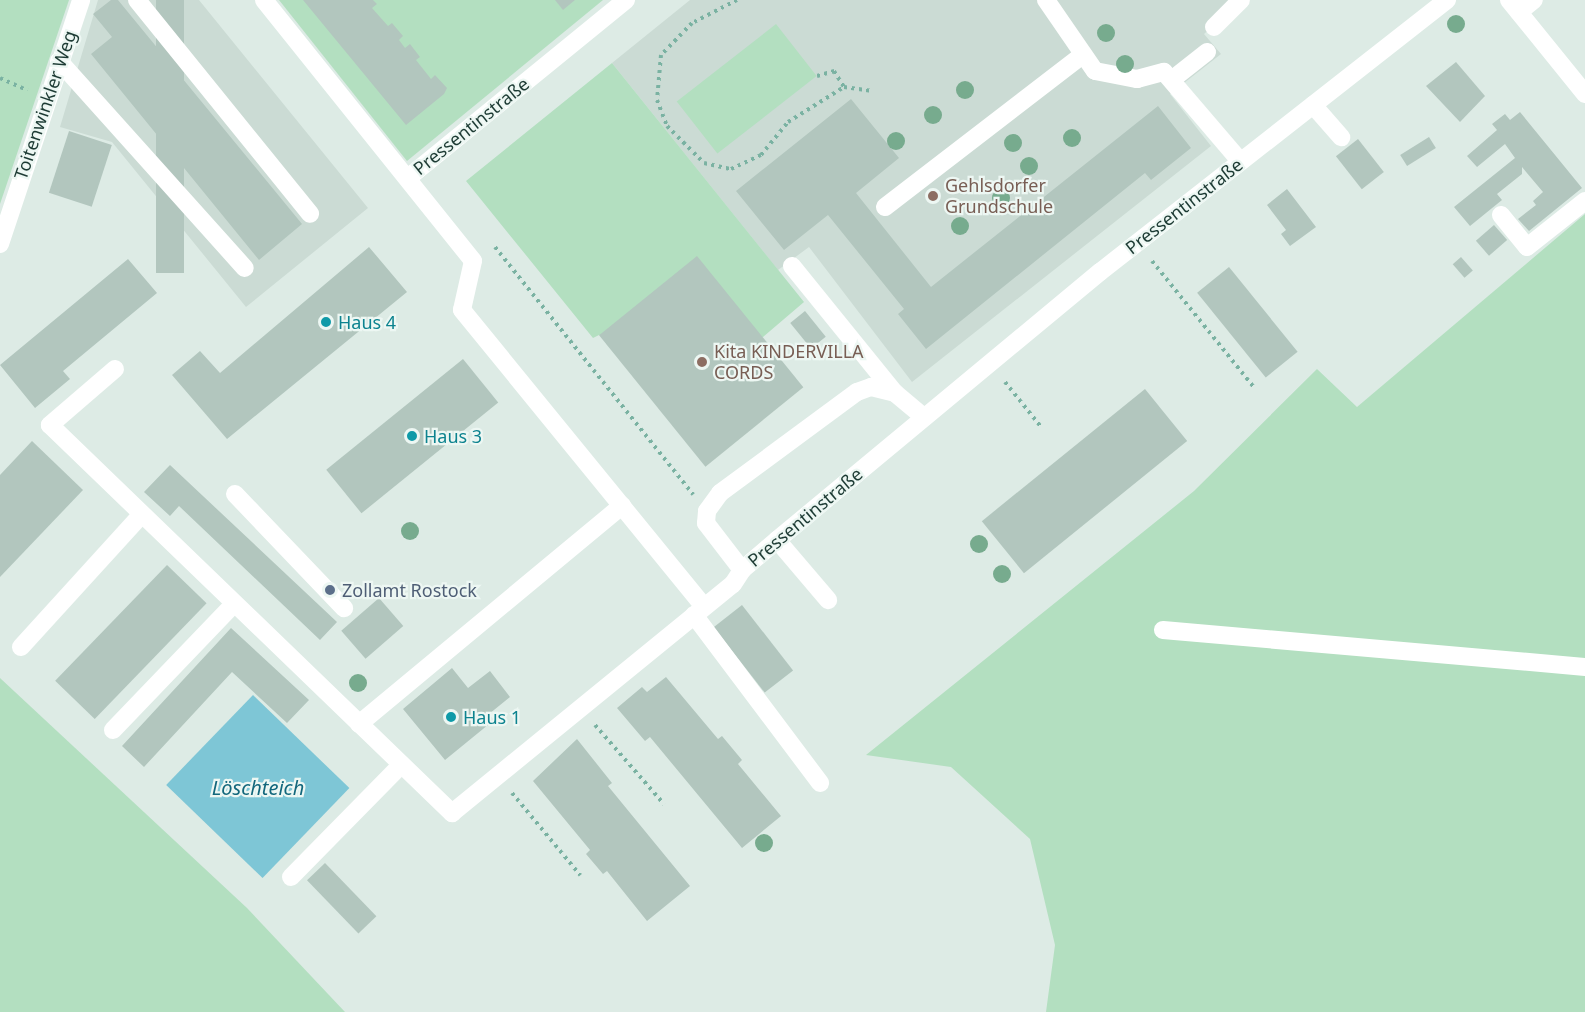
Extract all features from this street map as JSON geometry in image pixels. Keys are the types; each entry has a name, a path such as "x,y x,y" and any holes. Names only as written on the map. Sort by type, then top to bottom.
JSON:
{"street":[{"name":"Toitenwinkler Weg","path":"0,244 46,99 81,0"},
{"path":"137,0 310,214"},
{"name":"Pressentinstraße","path":"264,0 410,177 626,0"},
{"path":"1046,0 1081,56 1095,71 1137,79 1164,72 1174,78 1240,161"},
{"path":"1214,27 1241,0"},
{"name":"Pressentinstraße","path":"402,765 452,813 733,584 742,570 777,540 1137,242 1447,0"},
{"path":"1534,0 1514,6 1585,94"},
{"path":"1174,78 1207,52"},
{"path":"885,207 1081,56"},
{"path":"59,61 245,268"},
{"path":"1313,105 1341,137"},
{"path":"410,177 473,261 462,310 622,506 820,783"},
{"path":"1501,215 1527,247 1585,201"},
{"path":"792,266 895,393 924,417"},
{"path":"114,369 50,425 140,516 402,765 291,877"},
{"path":"707,511 720,493 844,398 871,387 895,393"},
{"path":"235,494 344,608"},
{"path":"359,724 622,506"},
{"name":"Pressentinstraße","path":"707,511 706,523 742,570"},
{"path":"21,647 140,516"},
{"path":"777,540 828,600"},
{"path":"113,730 233,605"},
{"path":"1163,630 1585,667"}],"path":[{"path":"737,0 692,23 662,55 657,100 667,126 704,164 731,169 761,155 788,122 844,87 871,92"},
{"path":"817,76 834,71 844,87"},
{"path":"0,78 46,99"},
{"path":"1137,242 1253,386"},
{"path":"492,244 707,511"},
{"path":"990,363 1042,428"},
{"path":"580,708 664,804"},
{"path":"498,776 580,875"}],"shaded area":[{"path":"98,0 199,0 368,208 246,307 112,142 60,127"},
{"name":"Gehlsdorfer Grundschule","path":"690,0 1241,0 1204,34 1221,54 1170,94 1211,146 912,382 809,247 778,270 612,63"}],"green space":[{"path":"0,0 69,0 0,204"},
{"path":"279,0 603,0 407,161"},
{"path":"776,24 817,76 717,154 677,102"},
{"path":"612,63 804,302 763,337 599,335 593,338 466,181"},
{"path":"1585,214 1585,1012 1046,1012 1055,945 1030,839 951,767 866,755 1194,491 1317,369 1357,407"},
{"path":"0,678 247,908 345,1012 0,1012"}],"water":[{"name":"Löschteich","path":"253,695 349,788 263,878 166,785"}],"building":[{"path":"111,0 118,0 302,224 259,260 91,54 112,37 93,14"},
{"path":"156,0 184,0 184,273 156,273"},
{"path":"303,0 373,0 377,4 372,8 388,26 392,23 403,36 399,40 405,48 410,44 420,57 416,60 431,79 435,75 447,88 444,94 406,125"},
{"path":"555,0 575,0 563,10"},
{"path":"1456,62 1485,96 1460,122 1426,86"},
{"path":"851,99 899,158 856,193 931,287 1158,106 1191,148 1151,180 1145,173 926,349 898,314 904,309 828,215 784,250 736,191"},
{"path":"1520,112 1582,188 1529,231 1518,219 1536,205 1533,201 1543,192 1522,167 1522,174 1497,194 1502,200 1470,226 1454,207 1515,158 1505,144 1477,167 1467,156 1497,130 1492,124 1505,114 1510,120"},
{"path":"69,131 112,145 92,207 49,193"},
{"path":"1429,137 1436,148 1407,166 1400,155"},
{"path":"1358,139 1384,172 1362,189 1336,156"},
{"path":"1287,189 1316,227 1290,246 1281,234 1286,230 1267,205"},
{"path":"1494,225 1507,240 1489,256 1476,241"},
{"name":"Haus 4","path":"369,247 407,292 227,439 172,375 200,351 220,373"},
{"name":"Kita KINDERVILLA CORDS","path":"697,256 803,387 705,467 599,335"},
{"path":"1461,257 1473,271 1465,278 1453,264"},
{"path":"128,259 157,293 63,371 70,379 35,408 0,365"},
{"path":"1229,267 1298,352 1266,378 1197,293"},
{"path":"805,311 826,337 811,349 790,323"},
{"name":"Haus 3","path":"463,359 498,403 361,513 326,470"},
{"path":"1145,389 1187,441 1024,573 982,521"},
{"path":"32,441 83,490 0,577 0,475"},
{"path":"170,465 337,622 320,640 179,506 170,516 144,492"},
{"path":"167,565 207,603 95,719 55,681"},
{"path":"379,598 403,626 366,659 341,631"},
{"path":"742,605 793,670 765,693 714,627"},
{"path":"231,628 309,700 287,723 232,672 144,767 122,746"},
{"name":"Haus 1","path":"452,668 468,688 490,671 510,697 489,714 494,720 445,760 403,709"},
{"path":"666,677 718,739 722,736 742,760 738,764 781,816 742,848 650,737 645,741 617,708 642,687 647,692"},
{"path":"577,739 612,783 608,786 690,886 647,921 607,871 603,874 586,854 590,850 533,781"},
{"path":"325,863 376,916 358,934 307,880"}],"place":[{"name":"Gehlsdorfer Grundschule","path":"933,196"},
{"name":"Haus 4","path":"326,322"},
{"name":"Kita KINDERVILLA CORDS","path":"702,362"},
{"name":"Haus 3","path":"412,436"},
{"name":"Zollamt Rostock","path":"330,590"},
{"name":"Haus 1","path":"451,717"}]}
